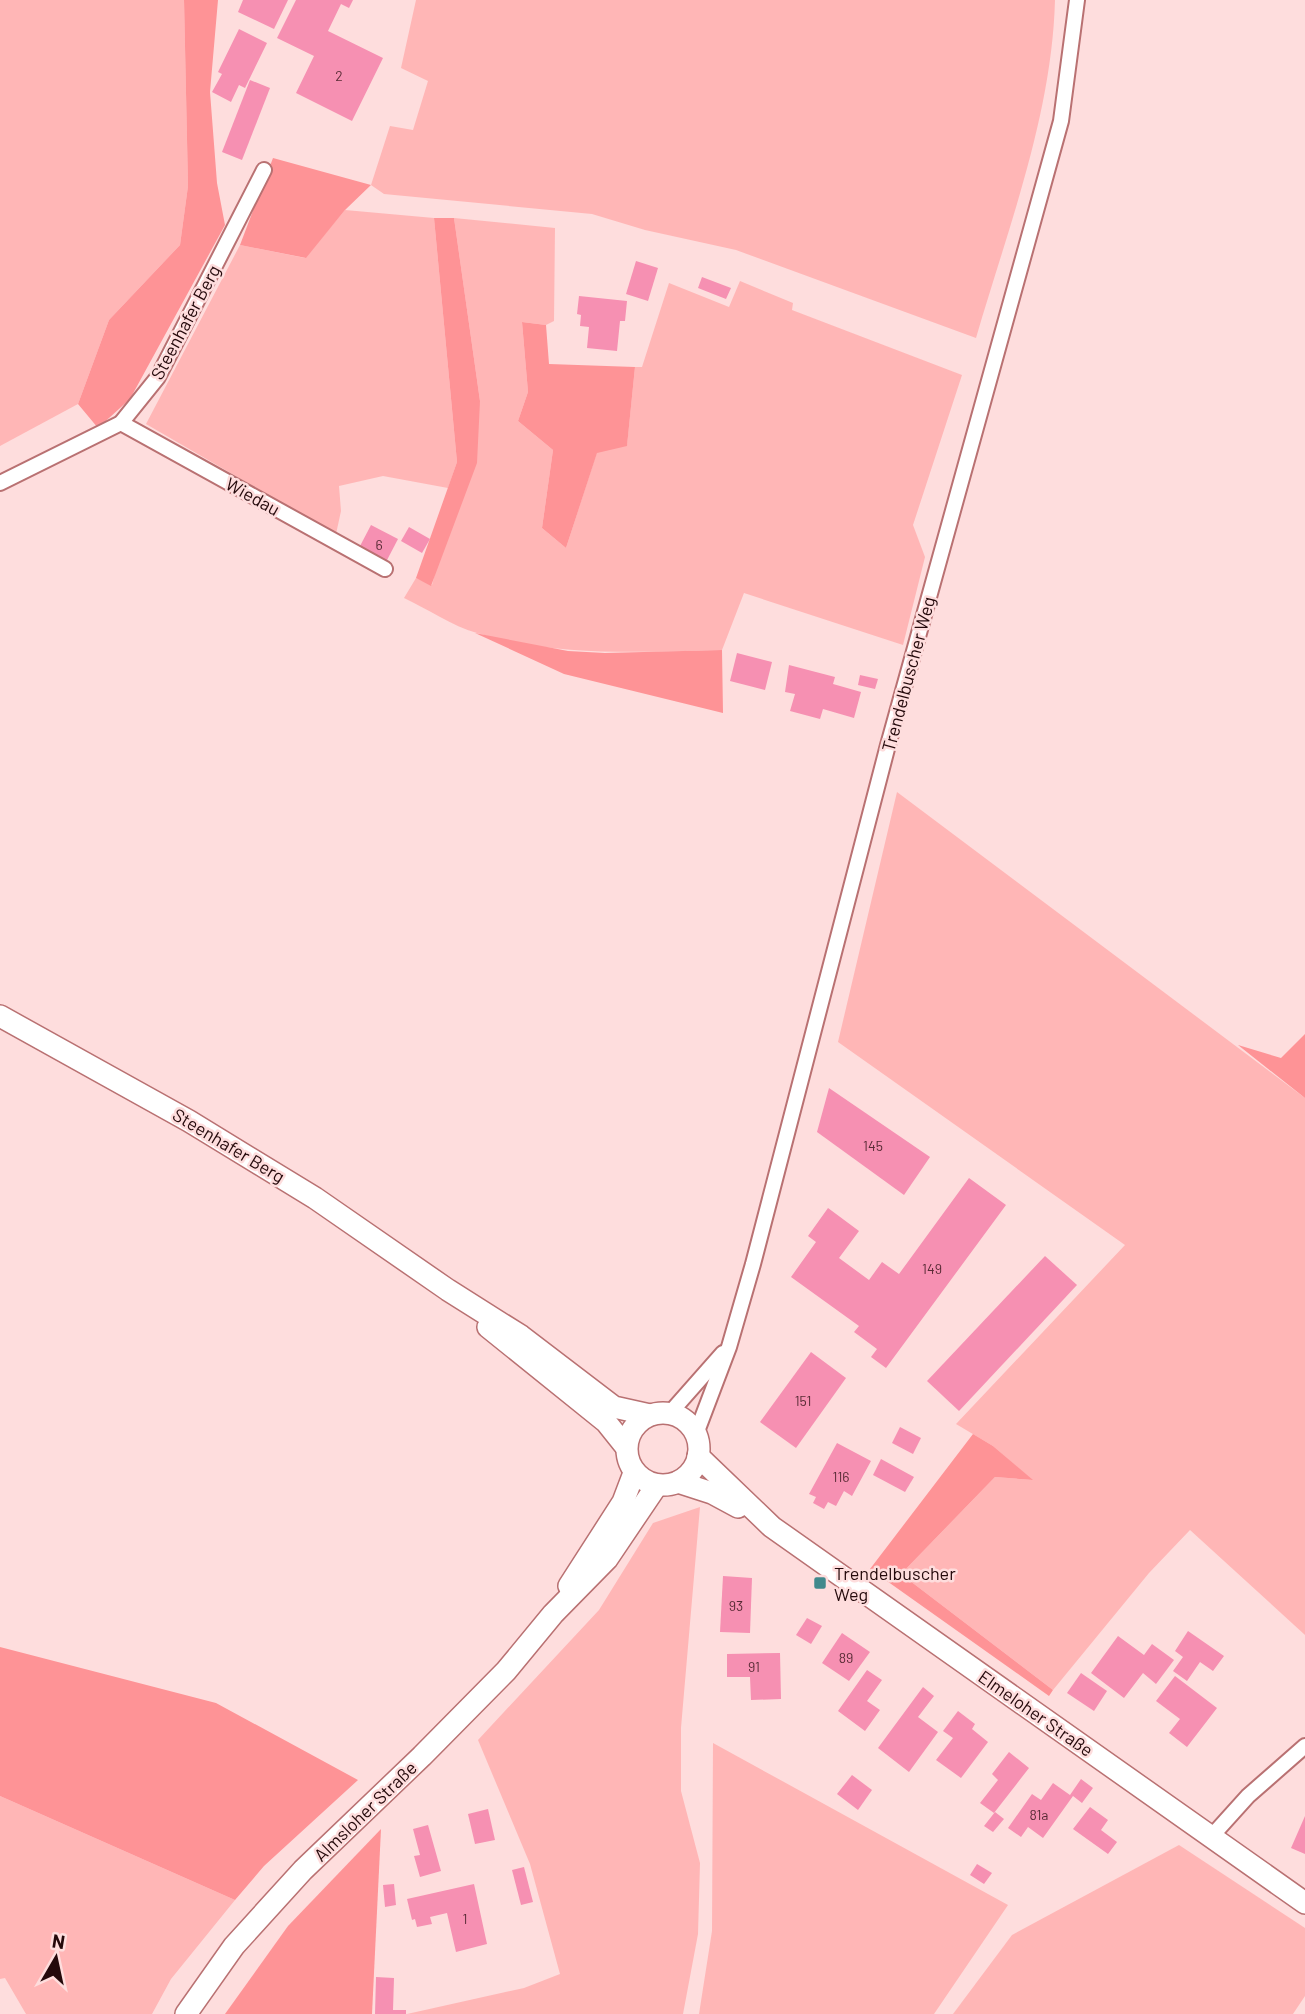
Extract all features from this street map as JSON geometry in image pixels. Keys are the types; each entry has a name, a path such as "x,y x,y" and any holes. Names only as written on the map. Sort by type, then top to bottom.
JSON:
{"street":[{"name":"Trendelbuscher Weg","path":"696,1434 729,1347 937,566 1061,121 1077,0"},
{"name":"Steenhafer Berg","path":"0,483 121,423 158,377 264,170"},
{"name":"Wiedau","path":"121,423 385,569"},
{"name":"Steenhafer Berg","path":"0,1016 260,1163 373,1237 447,1290 521,1336 614,1407 660,1414"},
{"name":"Steenhafer Berg","path":"447,1290 510,1347 606,1422 626,1447"},
{"name":"Trendelbuscher Weg","path":"660,1414 729,1347"},
{"path":"660,1414 684,1419 696,1434 700,1444 698,1457 688,1475 678,1482 657,1485 634,1472 628,1461 626,1447 630,1432 660,1414"},
{"name":"Elmeloher Straße","path":"698,1457 767,1523"},
{"name":"Almsloher Straße","path":"553,1614 623,1502 634,1472"},
{"name":"Elmeloher Straße","path":"678,1482 712,1493 767,1523 1305,1903"},
{"name":"Almsloher Straße","path":"186,2014 234,1946 268,1908 506,1671 553,1614 607,1559 657,1485"},
{"path":"1211,1837 1248,1796 1305,1746"}],"shaded area":[{"path":"0,0 184,0 188,186 180,245 109,320 78,404 0,446"},
{"path":"184,0 218,0 210,92 217,183 225,225 130,399 98,428 78,404 109,320 180,245 188,186"},
{"path":"416,0 1055,0 1046,86 1037,128 976,338 736,250 645,230 592,214 384,194 371,185 390,126 413,130 428,81 401,68"},
{"path":"273,158 371,185 345,210 306,258 240,245"},
{"path":"345,210 434,218 457,462 448,488 383,476 339,486 341,511 336,534 146,424 240,245 305,258"},
{"path":"434,218 454,218 480,401 477,463 431,586 416,578 457,462"},
{"path":"454,218 555,228 554,321 546,325 522,322 528,392 518,421 553,450 542,528 566,548 597,452 627,445 635,367 642,367 669,283 729,307 740,281 793,303 792,310 962,375 913,525 925,557 903,645 744,593 722,650 660,652 568,649 507,641 458,626 404,598 416,578 432,585 480,401"},
{"path":"522,322 546,325 549,364 635,367 627,446 597,453 566,548 542,528 553,450 518,421 528,392"},
{"path":"475,633 568,651 605,653 722,650 723,713 564,674"},
{"path":"897,792 1305,1098 1305,1635 1190,1530 1149,1573 1053,1690 901,1574 995,1477 1032,1480 993,1446 956,1424 1125,1245 838,1042"},
{"path":"1305,1034 1305,1098 1238,1045 1281,1058"},
{"path":"973,1434 993,1446 1033,1480 995,1477 901,1574 1053,1690 1049,1696 870,1569"},
{"path":"700,1507 681,1728 681,1791 700,1863 698,1934 683,2014 407,2014 524,1988 560,1974 530,1864 478,1740 599,1610 653,1523"},
{"path":"0,1647 216,1703 358,1780 264,1866 235,1900 0,1796"},
{"path":"713,1743 1008,1905 934,2014 699,2014 712,1931"},
{"path":"0,1796 235,1900 171,1979 152,2014 26,2014 5,1978 0,1979"},
{"path":"381,1829 372,2014 225,2014 288,1926"},
{"path":"1179,1845 1305,1928 1305,1996 1293,2014 953,2014 1012,1935"}],"building":[{"path":"243,0 288,0 274,29 238,12"},
{"path":"296,0 353,0 349,8 341,4 328,31 383,58 352,121 296,93 314,56 277,38"},
{"path":"239,29 267,43 245,88 239,85 231,102 212,92 222,74 218,72"},
{"path":"250,80 270,88 242,160 222,152"},
{"path":"636,261 658,268 648,301 626,294"},
{"path":"702,277 731,288 726,299 698,288"},
{"path":"579,296 627,301 625,321 620,321 617,351 587,348 589,327 580,326 581,315 577,314"},
{"path":"371,525 398,539 386,562 359,548"},
{"path":"409,527 430,539 422,553 401,541"},
{"path":"737,653 772,662 765,690 730,681"},
{"path":"789,665 835,677 833,684 861,692 854,718 823,709 820,719 790,711 795,694 785,692"},
{"path":"860,675 878,679 875,689 858,685"},
{"path":"829,1088 930,1157 904,1195 817,1132"},
{"path":"969,1178 1006,1205 886,1368 871,1357 877,1349 854,1332 859,1326 791,1277 816,1242 808,1236 828,1208 859,1231 839,1258 869,1280 882,1262 899,1274"},
{"path":"1045,1256 1077,1285 959,1411 927,1381"},
{"path":"811,1352 846,1378 796,1448 760,1422"},
{"path":"900,1427 921,1438 913,1454 892,1443"},
{"path":"837,1443 871,1461 852,1496 844,1491 836,1506 828,1502 824,1509 813,1503 816,1497 809,1494"},
{"path":"881,1459 914,1477 905,1492 873,1475"},
{"path":"723,1576 752,1578 750,1633 720,1632"},
{"path":"807,1618 822,1626 811,1644 796,1635"},
{"path":"1188,1631 1224,1656 1213,1671 1200,1662 1187,1681 1173,1671 1183,1657 1175,1651"},
{"path":"842,1633 870,1652 849,1681 822,1663"},
{"path":"1118,1636 1144,1655 1152,1644 1174,1660 1156,1684 1143,1673 1124,1698 1091,1673"},
{"path":"780,1653 781,1699 751,1700 750,1677 727,1677 727,1654"},
{"path":"867,1670 882,1680 867,1701 880,1710 865,1731 838,1711"},
{"path":"1081,1673 1107,1691 1094,1711 1067,1693"},
{"path":"1175,1676 1217,1708 1187,1747 1169,1733 1180,1719 1156,1701"},
{"path":"923,1687 934,1696 918,1717 938,1732 909,1772 878,1748"},
{"path":"958,1711 975,1724 972,1729 988,1742 961,1778 936,1760 953,1738 943,1731"},
{"path":"1009,1752 1029,1768 994,1813 980,1803 998,1780 992,1774"},
{"path":"852,1775 872,1790 858,1810 837,1794"},
{"path":"1081,1779 1093,1788 1082,1803 1073,1796 1043,1838 1028,1827 1021,1837 1008,1828 1032,1794 1041,1800 1053,1783 1070,1795"},
{"path":"1090,1807 1108,1820 1101,1830 1117,1842 1108,1854 1073,1829"},
{"path":"488,1809 495,1840 475,1844 468,1814"},
{"path":"995,1812 1004,1819 993,1832 984,1826"},
{"path":"1305,1816 1305,1854 1291,1848"},
{"path":"428,1825 441,1871 420,1877 414,1856 420,1855 413,1829"},
{"path":"977,1864 992,1873 984,1884 970,1875"},
{"path":"524,1867 533,1902 521,1905 512,1870"},
{"path":"394,1884 396,1905 385,1907 383,1885"},
{"path":"474,1884 487,1944 456,1952 447,1913 430,1917 432,1924 417,1927 415,1919 412,1920 407,1899"},
{"path":"376,1977 394,1978 393,2010 406,2010 406,2014 375,2014"}],"place":[{"name":"Trendelbuscher Weg","path":"820,1583"}]}
